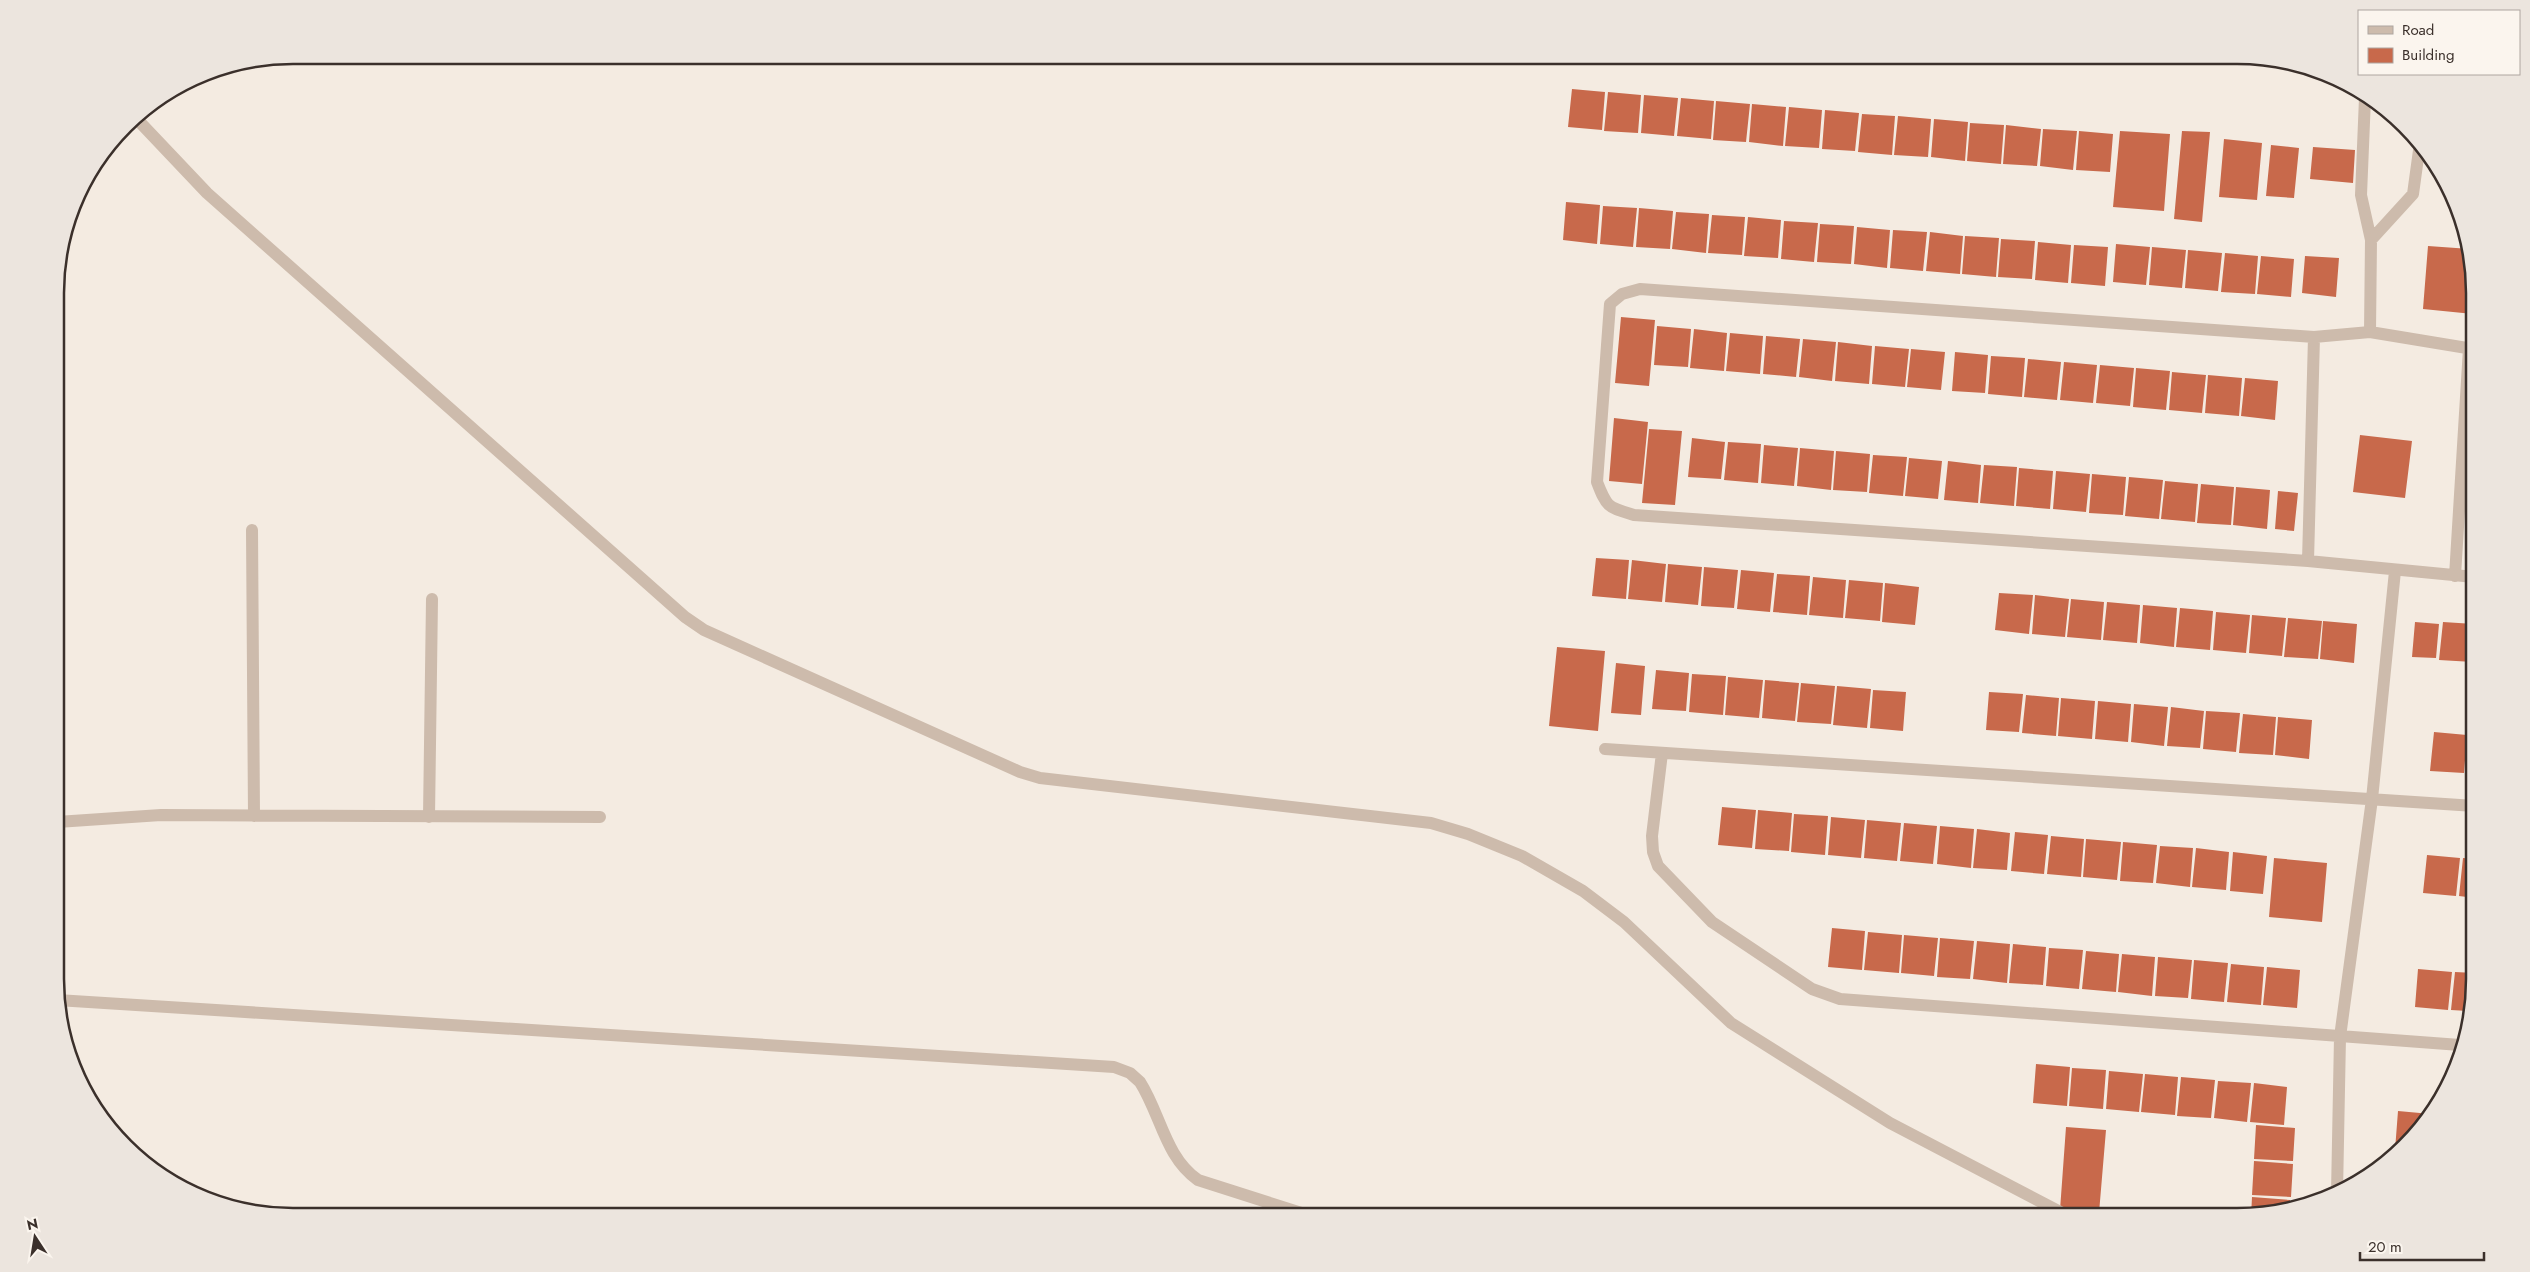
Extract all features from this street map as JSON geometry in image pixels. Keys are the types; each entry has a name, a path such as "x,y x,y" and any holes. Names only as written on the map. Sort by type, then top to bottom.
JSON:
{"street":[{"path":"2366,103 2361,195 2371,240 2370,332"},
{"path":"140,123 207,194 686,617 704,630 1020,772 1040,778 1431,824 1468,834 1522,856 1583,891 1624,922 1731,1023 1890,1123 2055,1208"},
{"path":"2371,240 2414,194 2419,153"},
{"path":"2466,348 2370,332 2314,337 1640,289 1622,294 1610,304 1597,482 1603,498 1610,508 1634,515 2308,561 2466,577"},
{"path":"2308,561 2314,337"},
{"path":"2455,576 2466,420"},
{"path":"252,530 254,816"},
{"path":"2337,1186 2340,1036 2372,799 2395,571"},
{"path":"429,817 432,599"},
{"path":"1606,749 2466,805"},
{"path":"1662,753 1652,836 1653,852 1658,866 1712,922 1812,989 1840,998 2456,1045"},
{"path":"64,822 161,815 600,817"},
{"path":"65,1000 1114,1066 1130,1073 1140,1082 1176,1159 1186,1172 1198,1180 1286,1208"}],"building":[{"path":"1572,89 1605,92 1602,130 1568,127"},
{"path":"1608,92 1641,95 1638,133 1604,131"},
{"path":"1644,95 1678,98 1674,136 1641,133"},
{"path":"1681,98 1714,101 1711,139 1677,136"},
{"path":"1716,101 1750,104 1746,142 1713,140"},
{"path":"1752,104 1786,107 1783,146 1749,142"},
{"path":"1789,107 1822,110 1819,148 1785,146"},
{"path":"1825,110 1859,113 1855,151 1822,149"},
{"path":"1862,114 1895,116 1892,155 1858,152"},
{"path":"1898,116 1931,119 1928,157 1894,155"},
{"path":"1934,119 1968,122 1965,161 1931,157"},
{"path":"1970,123 2004,125 2001,164 1967,161"},
{"path":"2006,125 2041,129 2037,166 2003,164"},
{"path":"2043,129 2077,131 2073,170 2040,166"},
{"path":"2079,131 2113,134 2110,172 2076,170"},
{"path":"2120,131 2170,134 2164,211 2113,207"},
{"path":"2182,131 2210,132 2202,222 2174,219"},
{"path":"2224,139 2262,143 2257,200 2219,197"},
{"path":"2271,145 2299,148 2294,198 2266,196"},
{"path":"2313,147 2355,150 2353,183 2310,179"},
{"path":"1566,202 1600,205 1597,244 1563,240"},
{"path":"1603,206 1637,208 1633,247 1600,244"},
{"path":"1639,208 1673,211 1670,249 1636,247"},
{"path":"1676,212 1709,214 1706,253 1672,249"},
{"path":"1712,215 1745,217 1742,255 1708,253"},
{"path":"1748,217 1781,220 1778,258 1744,256"},
{"path":"1784,221 1818,223 1814,262 1781,259"},
{"path":"1820,224 1854,226 1851,264 1817,262"},
{"path":"1857,227 1890,230 1887,268 1854,264"},
{"path":"1893,230 1927,232 1923,271 1890,268"},
{"path":"1930,232 1963,236 1960,274 1926,271"},
{"path":"1965,236 1999,238 1996,277 1962,274"},
{"path":"2001,239 2035,241 2032,279 1998,277"},
{"path":"2038,242 2071,245 2068,283 2035,280"},
{"path":"2116,244 2150,247 2146,285 2113,282"},
{"path":"2074,245 2108,247 2105,286 2071,283"},
{"path":"2428,246 2462,248 2466,278 2466,313 2423,309"},
{"path":"2152,247 2186,250 2182,288 2149,285"},
{"path":"2188,250 2222,253 2218,291 2185,288"},
{"path":"2225,253 2258,256 2255,294 2221,292"},
{"path":"2261,256 2294,259 2291,297 2257,294"},
{"path":"2305,256 2339,258 2336,297 2302,293"},
{"path":"1621,317 1655,320 1649,386 1615,383"},
{"path":"1657,326 1691,329 1688,367 1654,365"},
{"path":"1694,329 1727,333 1724,371 1690,368"},
{"path":"1730,333 1763,336 1760,374 1726,371"},
{"path":"1766,336 1800,339 1796,377 1763,374"},
{"path":"1803,339 1836,342 1832,381 1799,377"},
{"path":"1838,342 1872,346 1869,384 1835,381"},
{"path":"1875,346 1909,349 1905,387 1872,384"},
{"path":"1911,349 1945,352 1941,390 1907,387"},
{"path":"1955,352 1988,355 1985,393 1952,391"},
{"path":"1991,356 2025,358 2022,397 1988,394"},
{"path":"2028,359 2061,362 2057,400 2024,397"},
{"path":"2064,362 2097,365 2093,403 2060,400"},
{"path":"2100,365 2134,368 2130,406 2096,403"},
{"path":"2136,368 2170,371 2166,410 2133,407"},
{"path":"2172,372 2206,375 2202,413 2169,410"},
{"path":"2208,375 2242,378 2239,416 2205,413"},
{"path":"2245,378 2278,381 2275,420 2241,416"},
{"path":"1614,418 1648,422 1642,484 1609,481"},
{"path":"1649,429 1682,431 1675,505 1642,503"},
{"path":"2360,435 2412,441 2405,498 2353,492"},
{"path":"1692,438 1725,442 1721,479 1688,477"},
{"path":"1728,442 1761,444 1758,483 1724,480"},
{"path":"1764,445 1798,448 1794,486 1761,483"},
{"path":"1800,448 1834,451 1831,490 1797,486"},
{"path":"1836,451 1870,454 1867,492 1833,490"},
{"path":"1873,455 1907,457 1903,496 1869,493"},
{"path":"1909,458 1942,461 1938,499 1905,496"},
{"path":"1948,461 1981,465 1978,503 1944,500"},
{"path":"1984,465 2017,467 2014,506 1980,503"},
{"path":"2019,468 2053,471 2050,509 2016,506"},
{"path":"2056,471 2090,474 2086,512 2053,509"},
{"path":"2092,474 2126,477 2123,515 2089,513"},
{"path":"2129,477 2163,480 2159,519 2125,516"},
{"path":"2165,481 2198,484 2195,522 2161,519"},
{"path":"2201,484 2234,487 2231,525 2197,523"},
{"path":"2236,487 2270,490 2267,529 2233,525"},
{"path":"2278,491 2298,493 2294,531 2275,529"},
{"path":"1596,558 1629,560 1626,599 1592,596"},
{"path":"1632,560 1666,564 1662,602 1628,599"},
{"path":"1668,564 1702,567 1698,605 1665,602"},
{"path":"1704,567 1738,570 1734,608 1701,606"},
{"path":"1741,570 1774,573 1770,612 1737,609"},
{"path":"1777,574 1810,576 1807,615 1773,612"},
{"path":"1813,577 1846,580 1843,618 1809,615"},
{"path":"1849,580 1883,583 1880,621 1845,618"},
{"path":"1885,583 1919,587 1915,625 1882,622"},
{"path":"1999,593 2033,595 2029,634 1995,630"},
{"path":"2035,595 2069,599 2065,637 2032,634"},
{"path":"2071,599 2104,602 2101,640 2067,637"},
{"path":"2107,602 2140,605 2137,643 2103,640"},
{"path":"2143,605 2177,608 2174,647 2140,643"},
{"path":"2180,608 2213,611 2210,650 2176,647"},
{"path":"2216,612 2250,615 2246,653 2213,650"},
{"path":"2252,615 2286,618 2282,656 2249,653"},
{"path":"2288,618 2322,621 2318,659 2284,657"},
{"path":"2323,621 2357,624 2354,663 2320,659"},
{"path":"2415,622 2439,624 2436,658 2412,657"},
{"path":"2443,622 2466,623 2466,662 2439,660"},
{"path":"1557,647 1605,651 1598,731 1549,726"},
{"path":"1616,663 1645,666 1641,715 1611,713"},
{"path":"1656,670 1689,673 1686,711 1652,709"},
{"path":"1692,674 1726,676 1723,715 1689,712"},
{"path":"1728,677 1763,680 1759,718 1725,715"},
{"path":"1765,680 1799,683 1795,721 1762,718"},
{"path":"1801,683 1835,686 1831,724 1797,722"},
{"path":"1837,686 1871,689 1867,728 1833,725"},
{"path":"1873,690 1906,692 1903,731 1870,728"},
{"path":"1989,692 2023,694 2019,732 1986,730"},
{"path":"2026,695 2059,698 2056,736 2022,733"},
{"path":"2061,698 2095,701 2092,739 2058,736"},
{"path":"2098,701 2131,704 2128,742 2095,739"},
{"path":"2134,704 2168,707 2164,746 2131,742"},
{"path":"2171,707 2204,711 2200,748 2167,746"},
{"path":"2206,711 2240,713 2236,752 2203,749"},
{"path":"2243,714 2276,717 2273,755 2239,753"},
{"path":"2278,717 2312,720 2309,759 2275,755"},
{"path":"2434,732 2466,735 2464,773 2430,771"},
{"path":"1722,807 1756,810 1752,848 1718,845"},
{"path":"1758,810 1792,813 1789,851 1755,849"},
{"path":"1794,814 1828,816 1825,855 1791,852"},
{"path":"1831,817 1865,820 1861,858 1828,855"},
{"path":"1867,820 1901,823 1897,861 1864,858"},
{"path":"1904,823 1937,826 1933,864 1900,861"},
{"path":"1940,826 1974,829 1971,868 1937,864"},
{"path":"1977,829 2010,833 2007,870 1973,868"},
{"path":"2015,832 2048,835 2044,874 2011,871"},
{"path":"2051,836 2084,839 2081,877 2047,874"},
{"path":"2086,839 2121,842 2117,880 2083,877"},
{"path":"2123,842 2157,845 2153,883 2120,881"},
{"path":"2160,846 2193,848 2190,887 2156,883"},
{"path":"2196,848 2229,852 2226,890 2192,887"},
{"path":"2233,852 2267,856 2263,894 2230,891"},
{"path":"2427,855 2460,858 2456,896 2423,893"},
{"path":"2274,858 2327,863 2322,922 2269,917"},
{"path":"2463,858 2466,858 2466,897 2459,896"},
{"path":"1832,928 1865,931 1862,970 1828,967"},
{"path":"1868,932 1902,935 1899,973 1864,970"},
{"path":"1904,935 1938,938 1934,976 1901,973"},
{"path":"1940,938 1974,941 1970,979 1937,977"},
{"path":"1977,941 2010,944 2007,983 1973,979"},
{"path":"2013,944 2046,947 2043,985 2009,983"},
{"path":"2049,948 2083,950 2079,989 2046,986"},
{"path":"2086,951 2119,954 2116,992 2082,989"},
{"path":"2122,954 2155,957 2152,996 2118,992"},
{"path":"2158,957 2192,960 2188,998 2155,996"},
{"path":"2194,960 2228,963 2224,1002 2191,999"},
{"path":"2231,964 2264,967 2261,1005 2227,1002"},
{"path":"2267,967 2300,970 2297,1008 2263,1005"},
{"path":"2418,969 2452,972 2448,1010 2415,1007"},
{"path":"2455,972 2466,973 2464,1011 2451,1010"},
{"path":"2036,1064 2070,1067 2067,1106 2033,1103"},
{"path":"2072,1068 2106,1070 2103,1109 2069,1106"},
{"path":"2109,1071 2143,1074 2139,1112 2106,1109"},
{"path":"2145,1074 2178,1077 2175,1115 2141,1112"},
{"path":"2181,1077 2215,1080 2211,1118 2177,1116"},
{"path":"2218,1081 2251,1083 2247,1122 2214,1118"},
{"path":"2254,1083 2287,1087 2284,1125 2250,1122"},
{"path":"2398,1111 2423,1113 2419,1119 2395,1144"},
{"path":"2256,1125 2295,1128 2293,1161 2254,1159"},
{"path":"2066,1127 2106,1130 2099,1208 2060,1208"},
{"path":"2254,1161 2293,1164 2291,1197 2252,1195"},
{"path":"2252,1197 2290,1200 2290,1202 2282,1204 2251,1208"}]}
